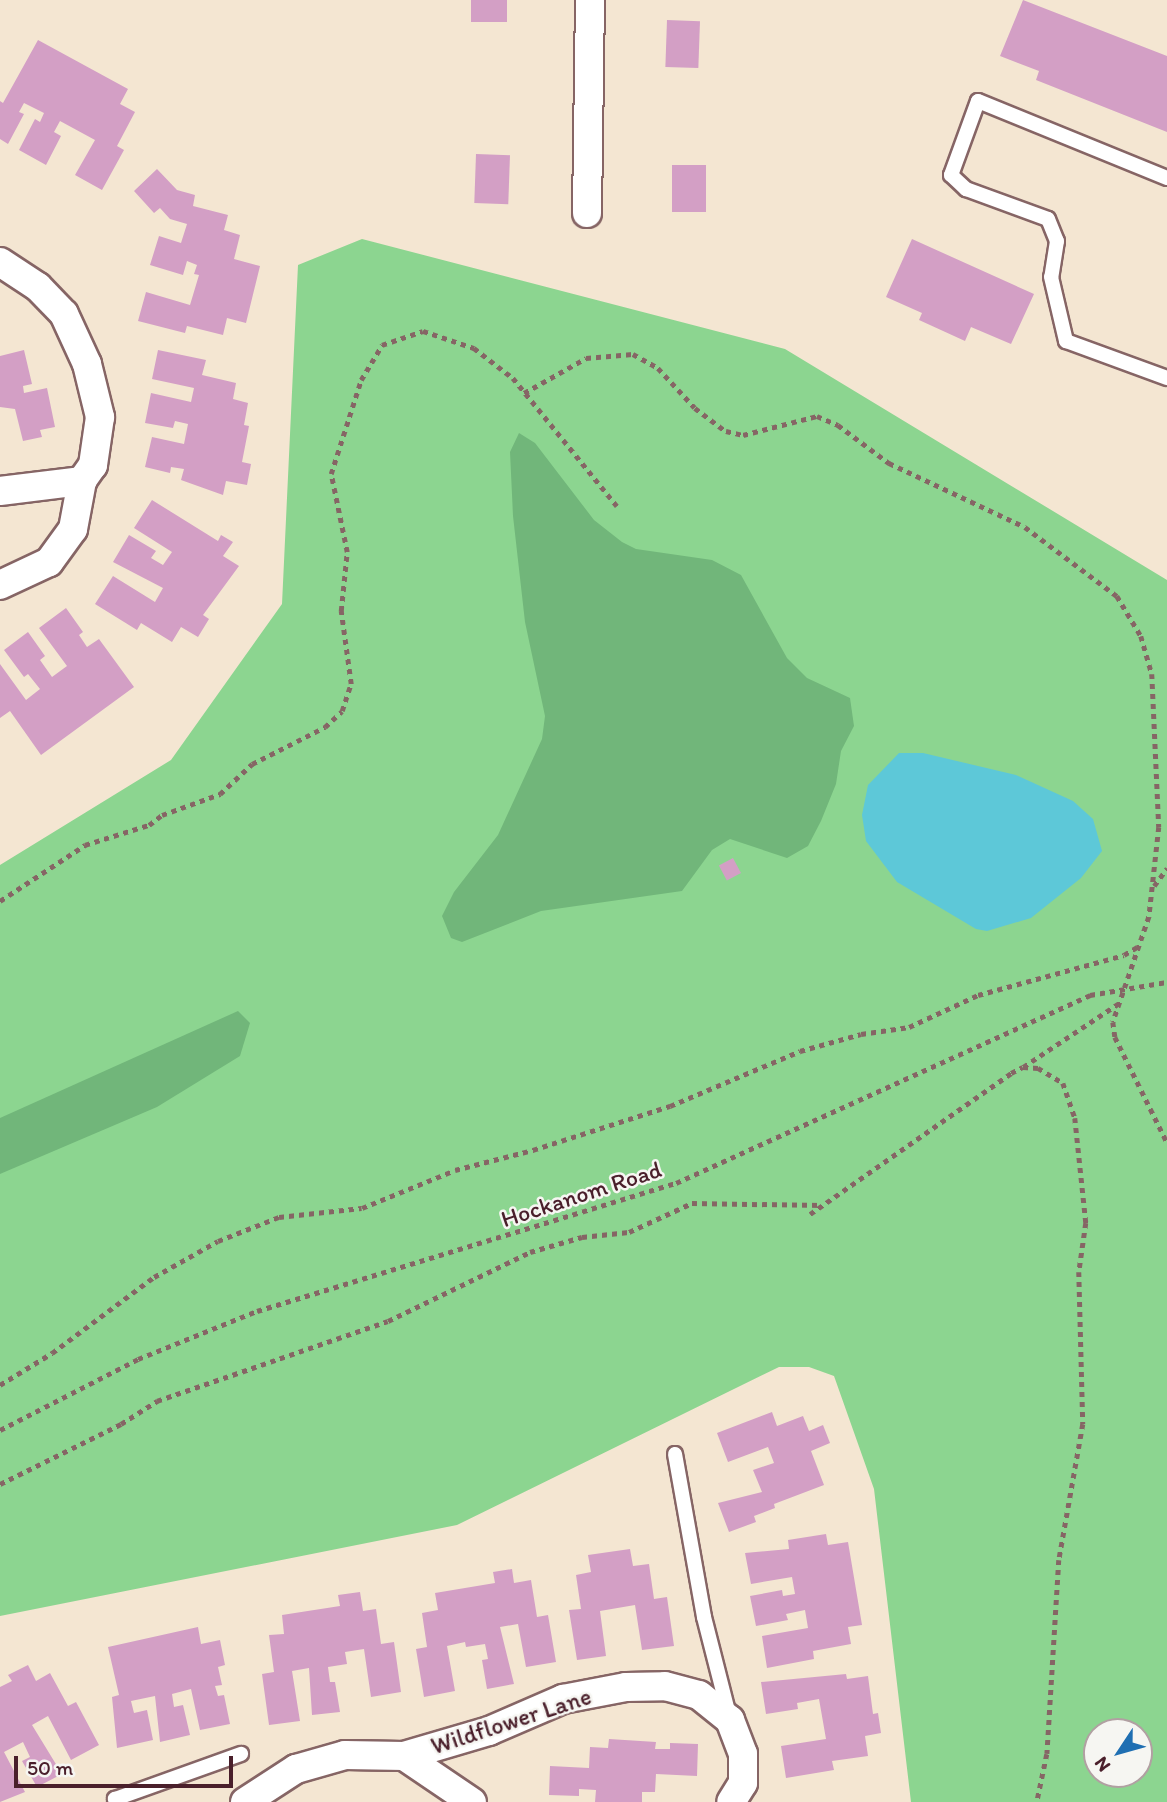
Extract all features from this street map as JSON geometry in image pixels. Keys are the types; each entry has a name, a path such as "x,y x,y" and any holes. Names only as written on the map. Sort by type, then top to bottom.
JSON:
{"street":[{"path":"587,213 590,0"},
{"path":"0,262 38,287 64,314 87,364 100,417 93,465 82,481 73,529 49,562 0,585"},
{"path":"0,491 82,481"},
{"name":"Wildflower Lane","path":"245,1802 296,1769 345,1755 404,1756 489,1731 563,1699 626,1687 665,1686 699,1695 730,1720"},
{"path":"730,1720 743,1754 743,1783 731,1802"},
{"name":"Wildflower Lane","path":"404,1756 472,1802"}],"lane":[{"path":"1167,178 978,101 951,175 966,190 1048,219 1056,241 1051,277 1066,341 1167,379"},
{"path":"675,1454 704,1617 730,1720"},
{"path":"114,1801 241,1754"}],"path":[{"path":"0,901 85,845 220,794 252,764 325,727 342,711 351,684 341,611 347,552 331,474 361,380 382,345 423,331 455,339 495,363 524,393 617,506"},
{"path":"524,393 586,358 633,354 658,368 695,408 726,431 743,435 817,416 838,425 889,463 1025,527 1117,596 1141,636 1154,694 1159,830 1153,887 1139,946 1126,991 1113,1022 1115,1037 1167,1142"},
{"path":"1159,830 1167,829"},
{"path":"1153,887 1167,868"},
{"path":"0,1385 52,1353 154,1277 218,1241 279,1217 362,1208 455,1170 533,1150 670,1106 822,1044 909,1027 978,995 1124,955 1139,946"},
{"name":"Hockanom Road","path":"0,1430 138,1359 257,1311 676,1183 1090,995 1167,982"},
{"path":"810,1214 1119,1003"},
{"path":"1023,1067 1055,1075 1069,1097 1086,1223 1079,1272 1083,1424 1059,1560 1048,1754 1037,1802"},
{"path":"0,1484 121,1424 157,1401 388,1321 530,1252 582,1237 629,1232 701,1202 823,1205"}],"green space":[{"path":"362,239 785,349 1167,580 1167,1802 911,1802 874,1489 834,1376 809,1367 779,1367 457,1525 0,1616 0,865 171,760 282,604 298,265"},
{"path":"519,433 535,443 594,520 622,542 636,549 712,560 741,575 787,658 807,678 850,698 854,726 841,751 836,784 821,821 808,846 787,858 730,839 712,850 682,891 541,911 462,942 451,938 442,916 454,892 498,835 542,739 545,716 525,622 513,516 510,452"},
{"path":"238,1011 250,1023 240,1056 157,1107 0,1174 0,1118"}],"water":[{"path":"899,753 923,753 1016,775 1073,801 1093,819 1102,851 1081,878 1031,918 987,931 976,929 897,882 866,841 862,815 868,785"}],"building":[{"path":"471,0 507,0 507,22 471,22"},
{"path":"1023,0 1167,56 1167,132 1036,80 1039,71 1000,56"},
{"path":"667,20 700,21 698,68 665,67"},
{"path":"38,40 128,89 120,104 135,112 117,146 124,150 102,190 75,175 95,140 60,121 54,132 61,136 46,165 19,150 35,119 40,122 44,113 24,103 19,112 24,114 8,144 0,139 0,101 3,103"},
{"path":"476,154 510,155 508,204 474,203"},
{"path":"672,165 706,165 706,212 672,212"},
{"path":"157,169 177,190 195,195 193,206 228,215 224,230 240,235 234,259 260,266 246,323 227,318 223,335 187,326 185,333 138,321 146,292 190,305 199,275 194,274 197,265 187,261 183,275 150,265 159,236 181,243 187,224 170,219 160,208 154,213 134,191"},
{"path":"912,239 1034,294 1011,344 971,327 965,341 919,320 922,313 886,297"},
{"path":"24,350 32,384 23,386 24,393 47,388 55,427 40,430 42,437 23,441 15,409 0,407 0,356"},
{"path":"158,350 206,360 202,375 236,383 233,399 248,403 244,425 249,426 242,462 251,464 247,485 226,481 223,495 181,480 184,469 171,467 170,473 145,467 152,437 184,444 188,424 175,421 173,428 145,423 151,393 191,402 194,388 152,379"},
{"path":"152,500 218,541 221,535 233,542 223,556 239,566 203,615 209,619 198,637 181,627 172,642 141,623 137,630 95,604 113,576 155,602 163,588 113,562 129,535 156,551 151,558 163,565 172,552 134,528"},
{"path":"66,608 83,632 79,635 87,647 99,639 134,687 41,755 10,711 0,718 0,664 26,700 40,689 28,674 24,677 4,650 28,632 45,656 40,660 52,677 67,666 39,628"},
{"path":"733,858 741,873 727,881 719,866"},
{"path":"772,1412 777,1426 803,1416 809,1431 823,1425 830,1443 811,1451 824,1485 774,1504 775,1508 754,1516 756,1522 729,1532 718,1503 762,1492 753,1470 774,1463 768,1447 728,1462 717,1433"},
{"path":"826,1534 828,1545 848,1542 862,1625 848,1627 851,1644 813,1651 814,1659 767,1668 762,1636 808,1628 805,1610 786,1614 788,1620 756,1626 750,1596 782,1590 783,1596 795,1594 792,1577 751,1584 745,1553 789,1549 788,1540"},
{"path":"630,1549 633,1566 649,1564 654,1599 667,1597 674,1646 642,1650 635,1605 600,1611 606,1656 577,1660 569,1610 581,1609 576,1575 591,1572 588,1555"},
{"path":"512,1569 514,1583 531,1580 537,1617 548,1615 556,1662 526,1667 518,1624 500,1627 514,1684 487,1689 482,1660 488,1659 485,1644 466,1647 465,1642 447,1646 455,1691 424,1697 416,1649 427,1647 422,1613 438,1610 435,1593 495,1583 493,1572"},
{"path":"360,1592 363,1611 376,1609 381,1644 394,1642 401,1692 371,1697 364,1649 345,1652 347,1664 328,1667 330,1682 335,1682 340,1712 312,1715 309,1668 292,1671 300,1721 269,1725 262,1674 274,1672 269,1635 284,1634 282,1615 340,1606 338,1595"},
{"path":"198,1627 201,1644 220,1640 225,1665 218,1667 222,1685 215,1686 218,1696 224,1695 230,1724 200,1730 191,1689 172,1694 174,1707 183,1705 190,1735 160,1742 155,1696 131,1701 134,1713 147,1710 153,1740 117,1748 112,1697 119,1695 108,1647"},
{"path":"28,1665 36,1681 50,1673 68,1706 76,1702 99,1745 71,1760 48,1716 32,1725 62,1774 37,1787 22,1761 30,1757 23,1742 4,1752 25,1792 0,1802 0,1687 12,1681 8,1675"},
{"path":"846,1674 847,1679 868,1676 873,1714 878,1713 881,1733 865,1736 868,1756 832,1761 834,1770 786,1778 781,1746 826,1739 819,1699 797,1703 798,1709 766,1714 761,1682"},
{"path":"609,1739 656,1742 655,1749 670,1749 670,1743 698,1744 697,1776 656,1774 655,1792 642,1792 642,1802 595,1802 596,1790 579,1789 579,1796 549,1795 550,1766 589,1768 590,1747 608,1748"}]}
